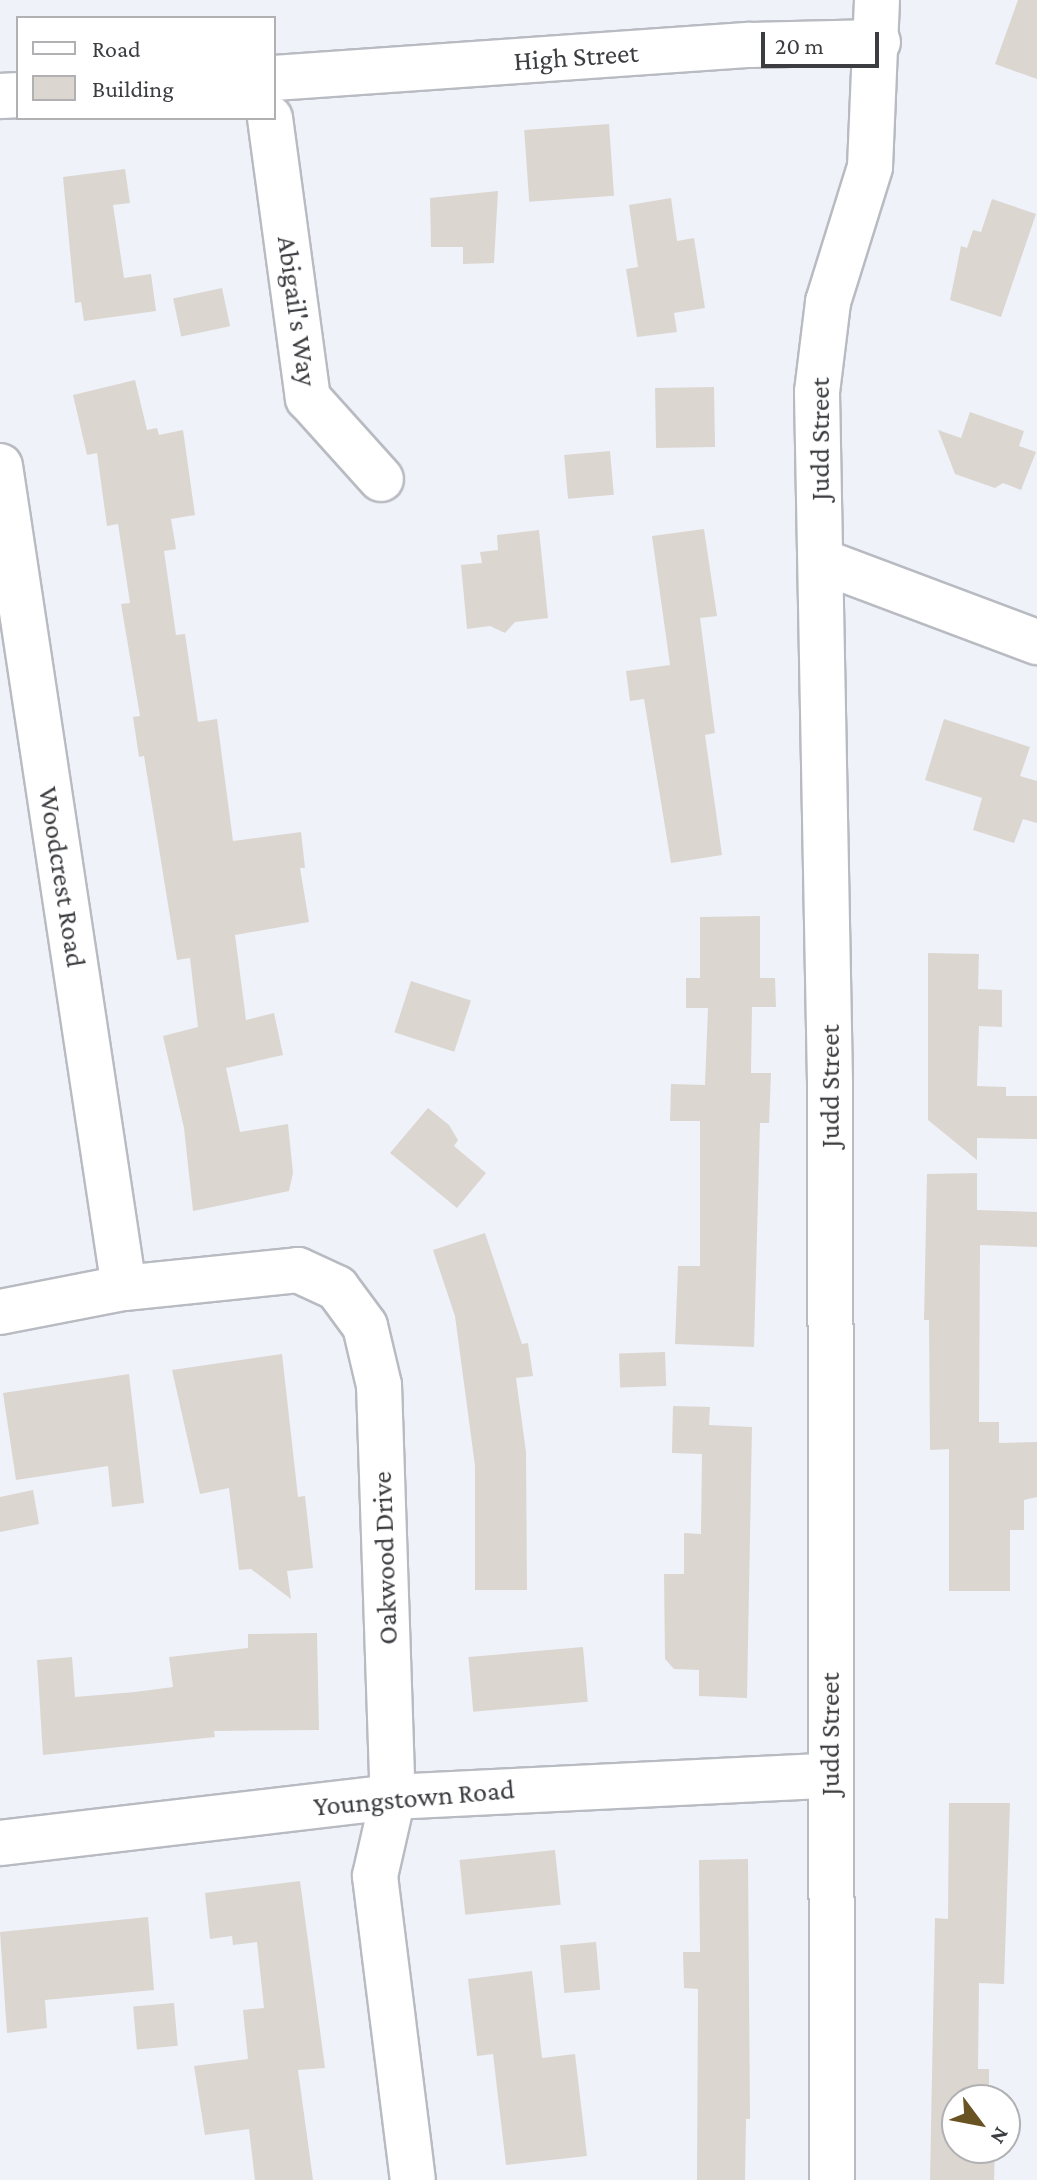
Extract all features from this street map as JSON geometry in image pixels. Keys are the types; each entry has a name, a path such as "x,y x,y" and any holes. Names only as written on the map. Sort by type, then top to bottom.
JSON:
{"street":[{"name":"High Street","path":"276,78 750,45 878,21"},
{"name":"Judd Street","path":"832,2180 830,1082 817,392 828,302 870,167 878,21"},
{"name":"Abigail's Way","path":"270,120 308,398 381,479"},
{"name":"Woodcrest Road","path":"0,466 124,1288"},
{"path":"821,561 1037,642"},
{"name":"Oakwood Drive","path":"0,1312 124,1288 298,1270 337,1288 365,1326 379,1385 393,1797 375,1876 413,2180"},
{"name":"Youngstown Road","path":"0,1843 393,1797 829,1776"}],"building":[{"path":"1018,0 1037,0 1037,79 995,64"},
{"path":"609,124 614,196 529,202 524,130"},
{"path":"125,169 130,203 113,205 124,278 151,274 156,311 84,321 81,302 75,303 63,177"},
{"path":"498,191 494,263 463,264 463,247 431,247 430,198"},
{"path":"671,198 677,241 694,238 705,308 674,313 677,332 637,337 626,269 638,267 629,205"},
{"path":"992,199 1036,214 1001,317 950,300 961,246 967,248 973,230 981,232"},
{"path":"222,288 230,326 181,337 173,298"},
{"path":"135,380 147,430 157,428 159,435 183,430 195,515 171,519 176,549 164,551 176,635 185,634 198,722 217,719 233,841 301,832 305,868 300,868 309,922 235,935 246,1020 274,1013 283,1055 226,1068 240,1132 288,1124 293,1173 289,1191 193,1211 184,1128 163,1036 198,1027 190,958 177,960 144,756 139,757 133,717 140,716 121,604 130,603 118,524 107,526 97,453 87,455 73,395"},
{"path":"714,387 715,447 656,448 655,388"},
{"path":"970,412 1024,431 1019,446 1036,452 1021,490 1003,483 995,488 955,474 938,430 961,438"},
{"path":"610,451 614,495 568,499 564,455"},
{"path":"704,529 717,616 700,618 715,733 705,735 722,855 671,863 644,699 630,701 626,671 670,665 652,536"},
{"path":"539,530 548,618 515,622 505,633 490,626 467,629 461,565 482,563 480,552 498,550 497,535"},
{"path":"944,719 1030,747 1020,776 1037,781 1037,823 1023,819 1014,843 973,830 982,798 925,780"},
{"path":"760,916 760,978 775,978 776,1007 752,1007 751,1073 771,1073 769,1123 760,1123 754,1347 675,1344 678,1266 700,1266 700,1121 670,1121 671,1084 705,1085 708,1008 686,1008 686,978 700,978 700,917"},
{"path":"928,953 979,954 978,989 1002,990 1002,1027 979,1026 977,1086 1006,1087 1006,1096 1037,1096 1037,1139 977,1138 977,1160 928,1120"},
{"path":"411,981 471,1000 454,1052 394,1032"},
{"path":"428,1108 449,1125 458,1140 454,1146 486,1173 457,1208 390,1153"},
{"path":"977,1173 977,1210 1037,1212 1037,1247 980,1245 979,1422 999,1422 999,1443 1037,1442 1037,1497 1024,1500 1024,1530 1010,1530 1010,1591 949,1591 949,1449 930,1450 929,1320 924,1320 927,1174"},
{"path":"485,1233 522,1344 528,1343 533,1376 516,1378 526,1452 527,1590 475,1590 475,1466 455,1316 433,1250"},
{"path":"665,1352 666,1386 620,1388 619,1354"},
{"path":"282,1354 298,1497 305,1496 313,1568 287,1571 291,1599 251,1569 239,1570 229,1488 200,1494 172,1370"},
{"path":"129,1374 144,1503 112,1507 108,1466 16,1480 3,1393"},
{"path":"673,1406 710,1407 709,1425 752,1427 747,1698 699,1696 699,1670 674,1669 665,1659 664,1574 684,1574 684,1533 701,1534 702,1454 672,1453"},
{"path":"33,1490 39,1524 0,1532 0,1497"},
{"path":"317,1633 319,1730 214,1731 215,1737 43,1755 37,1660 72,1657 75,1697 135,1692 173,1687 169,1657 248,1648 248,1634"},
{"path":"583,1647 588,1702 473,1712 468,1657"},
{"path":"949,1803 1010,1803 1004,1984 979,1983 978,2069 989,2069 989,2084 941,2084 941,2164 994,2164 994,2180 930,2180 935,1918 948,1919"},
{"path":"555,1850 561,1905 465,1915 460,1860"},
{"path":"748,1859 750,2119 746,2119 745,2180 697,2180 698,1989 684,1988 683,1952 700,1952 699,1860"},
{"path":"300,1881 325,2068 298,2070 313,2180 255,2180 249,2129 205,2135 194,2066 248,2059 243,2010 264,2008 257,1942 233,1945 232,1936 210,1939 205,1893"},
{"path":"148,1917 154,1990 45,2000 47,2028 7,2033 0,1932"},
{"path":"596,1942 600,1990 564,1993 560,1945"},
{"path":"532,1971 542,2058 575,2054 587,2156 506,2165 493,2054 477,2056 468,1979"},
{"path":"174,2003 178,2046 137,2049 133,2007"}]}
